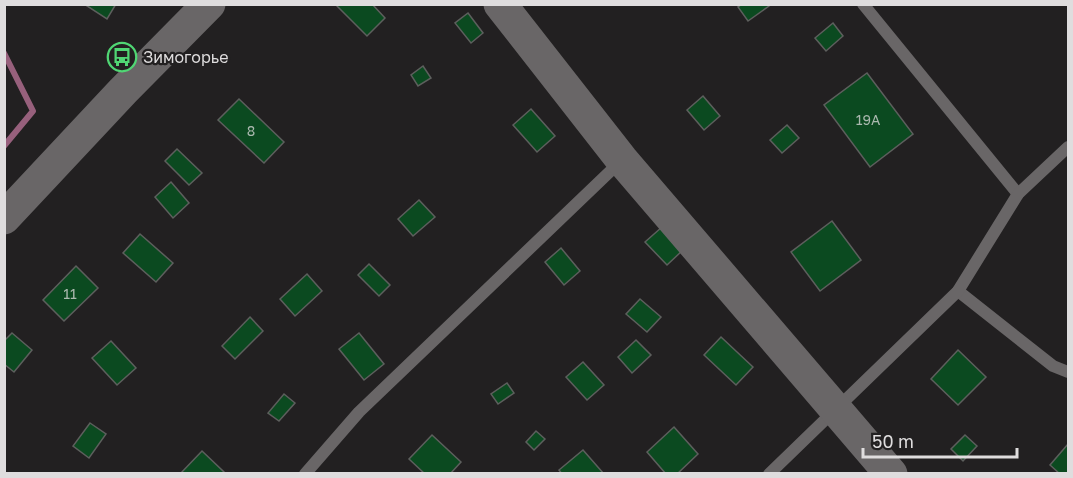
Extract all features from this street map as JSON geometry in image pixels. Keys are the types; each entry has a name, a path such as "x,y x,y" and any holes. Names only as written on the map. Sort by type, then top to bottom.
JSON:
{"street":[{"path":"4,218 209,4"},
{"path":"500,4 622,160 891,474"}],"lane":[{"path":"862,4 1018,194"},
{"path":"769,474 958,291 1018,194 1068,147"},
{"path":"305,474 359,412 622,160"},
{"path":"958,291 1053,366 1068,372"}],"building":[{"path":"84,4 116,4 107,19"},
{"path":"339,4 372,4 385,18 367,36 337,6"},
{"path":"742,4 768,4 769,6 748,21 738,7"},
{"path":"468,13 483,33 471,43 455,23"},
{"path":"833,23 843,36 826,51 815,38"},
{"path":"423,66 431,78 418,86 411,75"},
{"path":"867,73 913,134 870,167 824,105"},
{"path":"703,96 720,116 704,130 687,110"},
{"path":"239,99 284,142 264,163 218,120"},
{"path":"531,109 555,136 537,152 513,125"},
{"path":"787,125 799,138 782,153 770,140"},
{"path":"177,149 202,173 189,185 165,161"},
{"path":"171,182 189,203 173,218 155,197"},
{"path":"419,200 435,217 413,236 398,219"},
{"path":"832,221 861,260 820,291 791,252"},
{"path":"662,227 683,250 667,265 645,242"},
{"path":"140,234 173,263 156,282 123,253"},
{"path":"561,248 580,271 564,285 545,262"},
{"path":"369,264 390,285 379,296 358,275"},
{"path":"76,266 98,288 64,321 43,300"},
{"path":"307,274 322,291 295,316 280,299"},
{"path":"640,299 661,317 647,332 626,314"},
{"path":"250,317 263,331 235,359 222,346"},
{"path":"12,333 32,350 14,372 4,364 4,341"},
{"path":"359,333 384,364 364,380 339,349"},
{"path":"721,337 753,367 736,385 704,355"},
{"path":"636,340 651,355 632,373 618,357"},
{"path":"111,341 136,368 117,385 92,358"},
{"path":"958,350 986,377 958,405 931,379"},
{"path":"583,362 604,385 587,400 566,377"},
{"path":"507,383 514,393 498,404 491,394"},
{"path":"284,394 295,403 279,421 268,413"},
{"path":"90,423 106,434 89,458 73,446"},
{"path":"674,427 698,454 677,474 666,474 647,452"},
{"path":"536,431 545,439 534,450 526,442"},
{"path":"432,435 461,462 450,474 425,474 409,459"},
{"path":"965,435 977,446 963,461 951,449"},
{"path":"1068,444 1068,474 1060,474 1050,465"},
{"path":"583,450 604,474 562,474 559,470"},
{"path":"202,451 224,472 223,474 180,474"}],"waterway":[{"path":"4,53 33,111 4,146"}],"place":[{"name":"Зимогорье","path":"122,57"}]}
